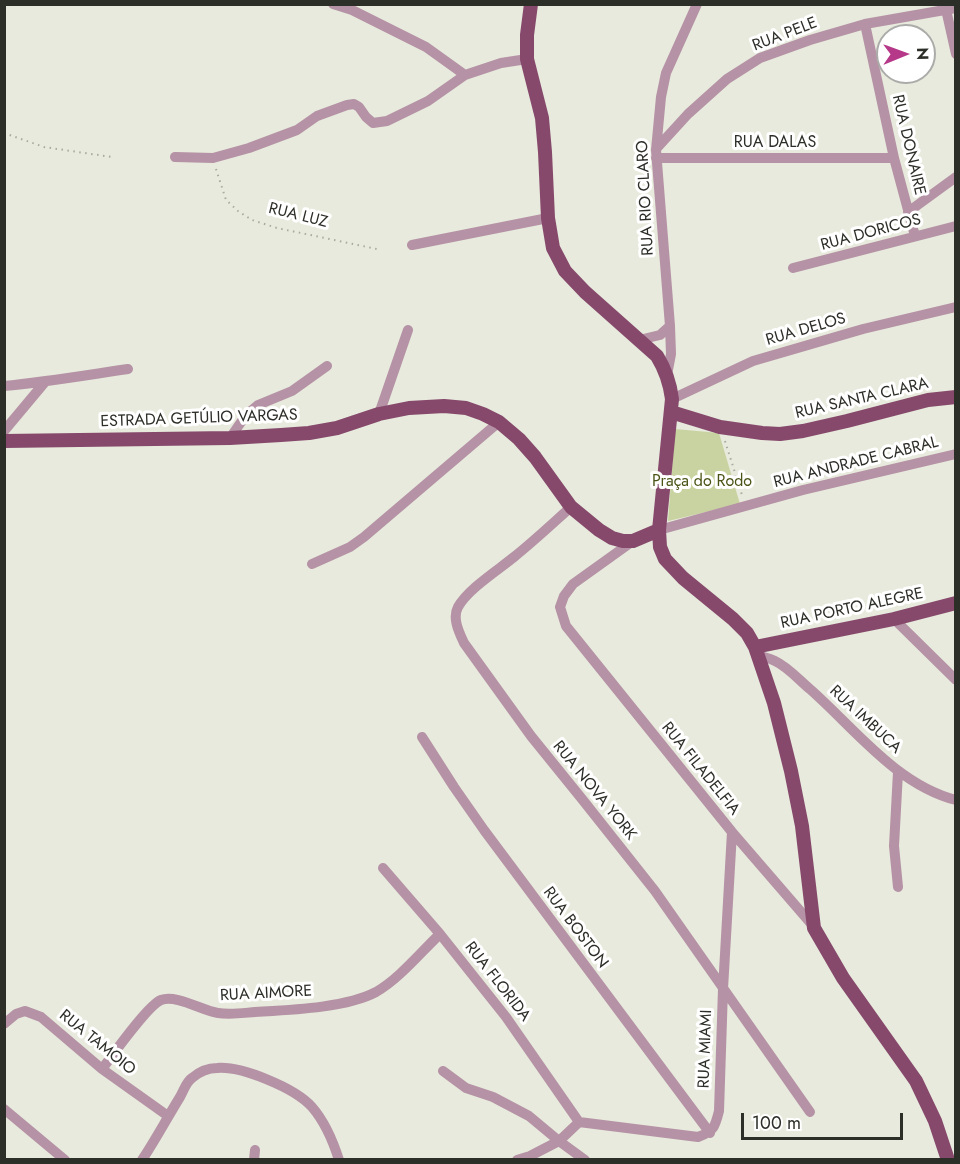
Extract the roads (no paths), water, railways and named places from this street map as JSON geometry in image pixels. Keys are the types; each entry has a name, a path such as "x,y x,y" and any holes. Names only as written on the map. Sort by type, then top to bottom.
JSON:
{"main road":[{"path":"531,4 526,59 542,118 548,218 553,248 566,271 585,292 657,356 667,375 671,405 659,530 660,547 665,559 683,578 747,633 756,651 774,703 791,771 802,826 814,928 843,978 916,1081 935,1121 948,1160"},
{"name":"RUA SANTA CLARA","path":"671,405 720,426 780,434 847,421 928,400 956,397"},
{"name":"ESTRADA GETÚLIO VARGAS","path":"4,441 230,438 309,433 337,428 379,414 409,408 444,406 466,408 499,422 519,439 571,507 599,530 612,538 633,541"},
{"path":"633,541 659,530"},
{"name":"RUA PORTO ALEGRE","path":"756,651 956,603"}],"street":[{"path":"333,4 352,10 426,47 465,75"},
{"name":"RUA RIO CLARO","path":"667,375 671,354 670,326 656,154 661,97 666,73 697,4"},
{"path":"949,7 956,54"},
{"name":"RUA PELE","path":"656,154 688,114 727,79 760,58 865,24 949,7"},
{"name":"RUA DONAIRE","path":"865,24 894,158 915,236"},
{"path":"175,157 213,158 249,148 297,130 317,116 347,105 354,104 359,107 372,123 387,121 428,101 465,75 501,63 526,59"},
{"name":"RUA DALAS","path":"656,154 894,158"},
{"path":"909,212 956,177"},
{"path":"412,245 548,218"},
{"name":"RUA DORICOS","path":"793,268 956,226"},
{"name":"RUA DELOS","path":"671,405 753,361 863,329 956,307"},
{"path":"639,340 660,335 670,326"},
{"path":"379,414 408,330"},
{"path":"230,438 246,415 258,405 292,391 327,366"},
{"path":"4,387 128,369"},
{"path":"4,431 45,382"},
{"path":"312,564 350,547 364,537 499,422"},
{"name":"RUA ANDRADE CABRAL","path":"659,530 803,490 956,454"},
{"name":"RUA NOVA YORK","path":"571,507 516,556 471,591 457,608 458,630 464,643 531,736 655,891 810,1112"},
{"name":"RUA FILADELFIA","path":"633,541 573,584 564,596 560,607 566,626 732,832 814,928"},
{"path":"894,619 956,680"},
{"name":"RUA IMBUCA","path":"756,651 788,670 898,772 921,786 956,800"},
{"name":"RUA BOSTON","path":"422,737 484,830 710,1133"},
{"path":"898,772 894,846 898,887"},
{"name":"RUA MIAMI","path":"710,1133 719,1111 732,832"},
{"name":"RUA FLORIDA","path":"383,868 440,934 506,1017 579,1122"},
{"name":"RUA AIMORE","path":"102,1069 129,1033 161,999 178,1000 218,1013 233,1013 291,1010 361,999 389,983 440,934"},
{"name":"RUA TAMOIO","path":"5,1024 16,1014 25,1011 41,1017 102,1069 168,1116"},
{"path":"142,1160 189,1080 201,1071 218,1067 249,1072 293,1092 311,1106 325,1125 339,1160"},
{"path":"443,1071 466,1088 493,1097 529,1116 585,1160"},
{"path":"4,1108 65,1160"},
{"path":"517,1160 559,1141 579,1122 681,1136 698,1137 710,1133"}],"park label":[{"name":"Praça do Rodo","path":"702,482"}]}
